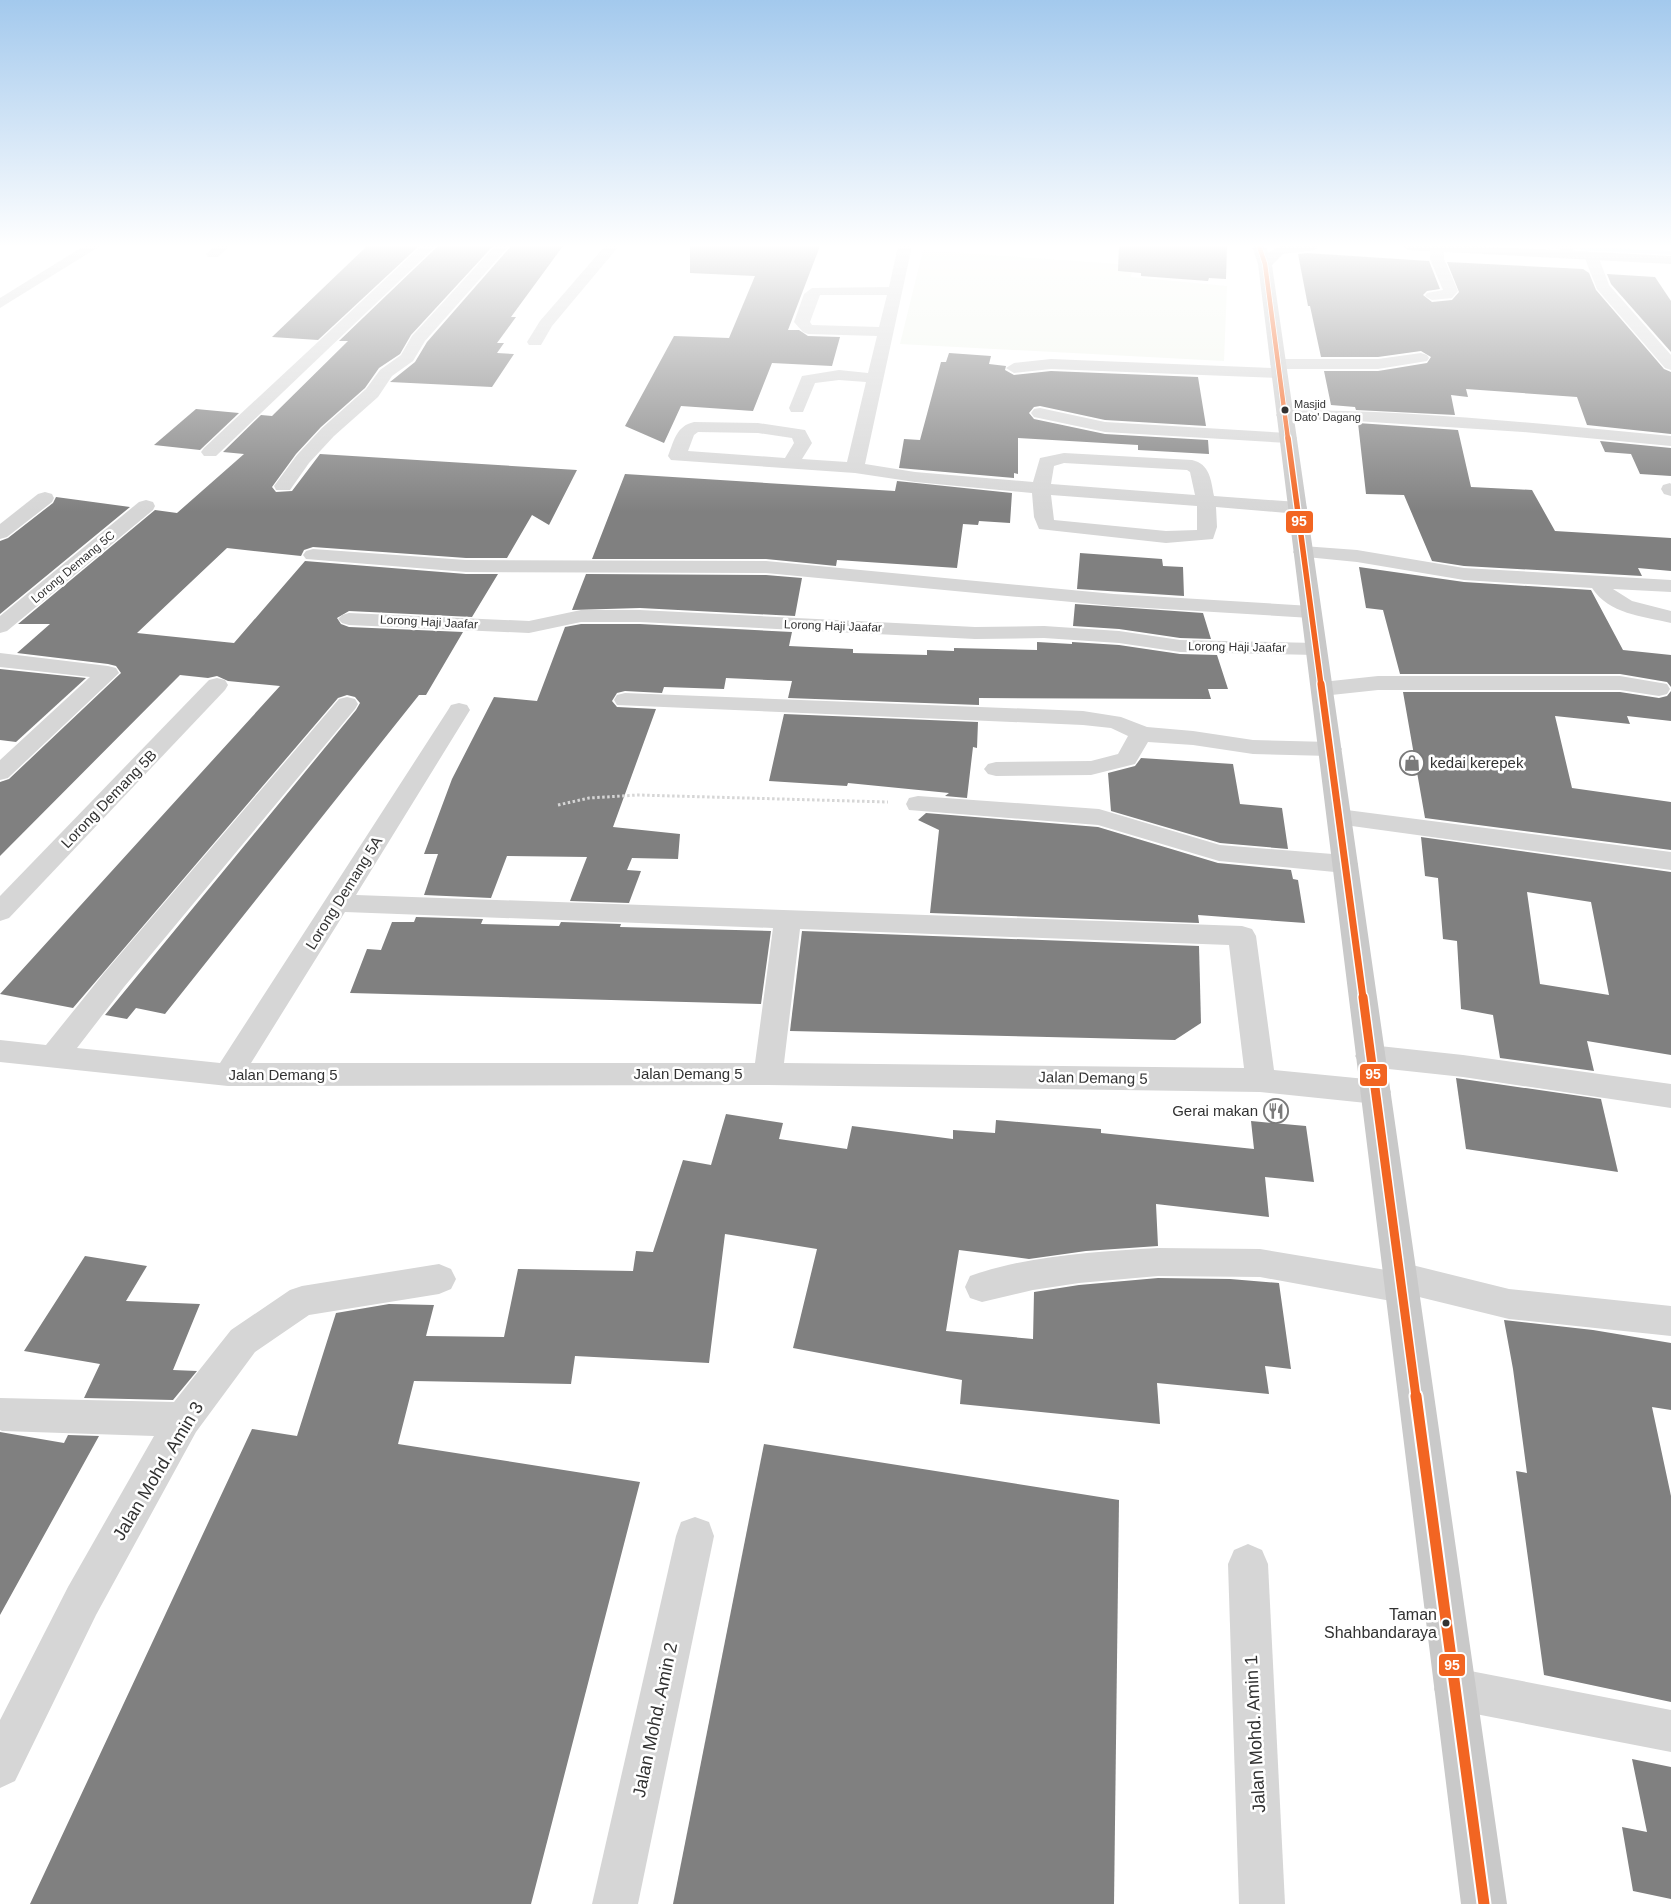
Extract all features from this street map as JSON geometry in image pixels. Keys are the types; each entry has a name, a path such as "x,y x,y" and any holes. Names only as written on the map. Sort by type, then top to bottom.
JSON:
{"main road":[{"path":"1274,335 1484,1904"}],"street":[{"path":"210,452 335,335"},
{"path":"283,486 303,459 328,432 372,393 386,373 407,358 422,335"},
{"path":"535,342 539,335"},
{"path":"855,468 884,335"},
{"path":"1645,335 1671,365"},
{"path":"1014,368 1051,364 1279,369 1378,364 1421,358"},
{"path":"797,408 808,379 839,376 875,378"},
{"path":"1040,413 1105,427 1287,427 1341,415 1532,428 1671,441"},
{"path":"791,463 803,442 799,434 758,428 694,427 686,432 677,456 855,468 915,477 1298,508"},
{"path":"1064,458 1161,463 1192,466 1199,470 1206,501 1209,519 1206,535 1166,537 1046,525 1041,510 1041,488 1046,462 1064,458"},
{"path":"0,532 45,498"},
{"name":"Lorong Demang 5C","path":"0,627 146,506"},
{"path":"1303,552 1357,556 1464,574 1671,586"},
{"path":"314,555 466,566 570,568 684,565 766,567 1114,600 1311,612"},
{"path":"1598,581 1607,595 1625,606 1671,616"},
{"name":"Lorong Haji Jaafar","path":"349,619 529,627 581,616 640,616 975,633 1044,632 1120,637 1180,646 1316,649"},
{"path":"0,660 108,673 0,773"},
{"path":"1322,689 1378,683 1620,683 1660,689"},
{"name":"Lorong Demang 5B","path":"0,912 217,685"},
{"path":"625,700 1083,718 1115,721 1128,725 1141,734 1193,738 1253,747 1330,749"},
{"path":"54,1056 114,980 347,704"},
{"name":"Lorong Demang 5A","path":"228,1075 459,710"},
{"path":"996,768 1041,770 1091,768 1127,759 1141,734"},
{"path":"918,804 1099,817 1218,853 1345,864"},
{"path":"1339,817 1671,862"},
{"path":"337,902 1242,936 1260,1080"},
{"path":"768,1074 788,919"},
{"name":"Jalan Demang 5","path":"0,1050 228,1075 768,1074 1260,1080 1376,1092"},
{"path":"1370,1056 1463,1066 1671,1096"},
{"path":"982,1287 1033,1275 1079,1268 1167,1262 1260,1263 1401,1282 1509,1304 1671,1321"},
{"name":"Jalan Mohd. Amin 3","path":"0,1766 82,1602 184,1420 244,1341 302,1301 439,1279"},
{"path":"2,1414 184,1420"},
{"name":"Jalan Mohd. Amin 2","path":"615,1904 695,1536"},
{"name":"Jalan Mohd. Amin 1","path":"1248,1564 1262,1904"},
{"path":"1455,1689 1671,1731"}],"path":[{"path":"558,805 589,798 638,795 918,804"}],"shaded area":[{"path":"902,335 1225,335 1224,361 900,344"}],"building":[{"path":"274,335 324,335 318,340 272,337"},
{"path":"345,335 411,335 400,354 379,368 365,388 321,427 296,454 272,487 276,492 292,491 320,454 577,470 549,525 532,515 507,558 466,558 313,547 304,550 301,556 227,548 137,633 234,643 305,561 466,574 498,574 472,617 349,611 337,618 341,624 349,627 463,632 426,695 419,695 165,1014 136,1008 127,1019 105,1015 356,710 360,703 355,697 347,695 338,698 73,1008 0,994 280,686 228,681 217,676 208,678 180,675 0,856 0,782 9,779 121,673 116,666 108,664 17,653 50,624 18,624 155,510 177,513 244,454 223,452 261,415 272,416 348,341 339,341"},
{"path":"433,335 503,335 497,343 504,343 497,353 514,354 492,387 390,382 415,362"},
{"path":"730,335 840,337 832,366 772,363 753,411 681,406 664,443 625,426 674,336 729,338"},
{"path":"1316,335 1635,335 1664,369 1671,372 1671,434 1587,425 1577,397 1466,389 1468,397 1451,395 1455,415 1356,410 1355,407 1331,405 1324,371 1378,371 1427,363 1431,357 1421,351 1378,357 1321,357"},
{"path":"1656,335 1671,335 1671,352"},
{"path":"949,353 991,356 989,364 1006,366 1005,370 1014,375 1051,371 1198,377 1206,426 1105,420 1040,406 1034,407 1029,413 1034,419 1105,434 1208,440 1209,454 1138,450 1138,445 1018,438 1018,474 1014,473 1014,478 899,468 904,439 920,440 941,362 946,362"},
{"path":"196,409 239,413 200,450 154,445"},
{"path":"1358,423 1458,430 1471,487 1532,490 1555,531 1671,538 1671,571 1638,568 1642,576 1464,566 1432,561 1404,495 1366,494"},
{"path":"1600,441 1671,448 1671,476 1640,474 1631,454 1605,452"},
{"path":"625,474 895,491 897,481 1012,493 1010,523 979,521 978,525 963,524 957,568 837,560 836,566 766,559 592,559"},
{"path":"56,497 130,507 0,614 0,541 8,538 53,503"},
{"path":"1080,553 1162,559 1163,566 1183,567 1184,596 1077,589"},
{"path":"1359,567 1464,582 1591,590 1623,650 1671,655 1671,687 1667,682 1620,674 1400,674 1383,610 1366,608"},
{"path":"586,574 766,575 802,578 795,616 640,608 572,610"},
{"path":"1075,604 1203,613 1211,639 1180,638 1119,629 1073,626"},
{"path":"581,624 640,624 792,632 789,646 853,649 853,653 927,655 927,650 954,651 954,648 1037,650 1037,642 1119,645 1180,654 1217,655 1228,689 1208,689 1211,699 979,698 979,705 788,698 792,681 726,678 724,689 664,687 662,693 625,691 617,693 612,701 617,707 656,709 613,827 680,834 678,859 632,858 627,870 641,871 629,903 570,901 587,857 507,856 491,898 424,895 438,854 424,854 452,779 494,697 537,701 565,627"},
{"path":"0,669 86,678 16,742 0,740"},
{"path":"1671,691 1671,721 1627,716 1630,724 1555,716 1572,788 1671,802 1671,850 1425,818 1403,692 1620,692 1659,698 1667,696"},
{"path":"784,714 978,722 977,748 973,747 967,798 945,796 949,793 848,783 847,786 769,781"},
{"path":"1141,758 1233,764 1240,804 1282,808 1288,849 1220,843 1111,811 1108,773 1135,766"},
{"path":"926,813 1098,827 1218,863 1291,870 1293,879 1298,880 1305,923 1198,915 1199,923 930,913 939,830 918,820"},
{"path":"1421,837 1671,872 1671,1055 1587,1041 1594,1071 1500,1058 1493,1015 1461,1009 1457,941 1443,939 1438,878 1425,876","holes":["1527,892 1591,902 1609,995 1540,984"]},
{"path":"416,917 483,919 481,924 559,926 561,922 621,924 620,927 771,931 761,1004 350,993 367,949 381,950 392,922 414,922"},
{"path":"802,931 1199,946 1201,1023 1175,1040 790,1031"},
{"path":"1456,1078 1601,1099 1618,1172 1466,1149"},
{"path":"726,1114 783,1123 779,1139 847,1149 852,1126 953,1139 953,1130 995,1133 996,1120 1101,1129 1101,1133 1254,1149 1251,1121 1306,1126 1314,1182 1265,1177 1269,1217 1156,1204 1158,1246 1086,1251 1029,1259 959,1250 946,1331 1033,1339 1034,1292 1079,1285 1158,1278 1230,1279 1279,1283 1291,1369 1265,1366 1269,1394 1157,1383 1160,1424 960,1404 962,1380 793,1348 817,1249 725,1234 709,1363 575,1356 571,1384 414,1381 398,1444 640,1482 531,1904 30,1904 252,1429 297,1436 336,1313 389,1304 434,1305 426,1336 504,1337 518,1269 633,1271 636,1251 653,1252 683,1160 711,1165"},
{"path":"85,1256 147,1266 126,1301 200,1304 173,1370 197,1371 173,1400 84,1398 100,1364 24,1351"},
{"path":"1504,1320 1593,1330 1671,1343 1671,1410 1652,1407 1671,1496 1671,1702 1544,1675 1516,1471 1527,1473 1513,1369"},
{"path":"0,1432 64,1443 68,1435 99,1436 0,1615"},
{"path":"764,1444 1119,1500 1114,1904 673,1904"},
{"path":"1632,1759 1671,1767 1671,1899 1633,1891 1622,1827 1647,1832"}],"transit line":[{"name":"95","path":"1274,335 1484,1904"}],"place":[{"name":"Masjid Dato' Dagang","path":"1285,410"},
{"name":"kedai kerepek","path":"1412,763"},
{"name":"Gerai makan","path":"1276,1111"},
{"name":"Taman Shahbandaraya","path":"1446,1623"}]}
